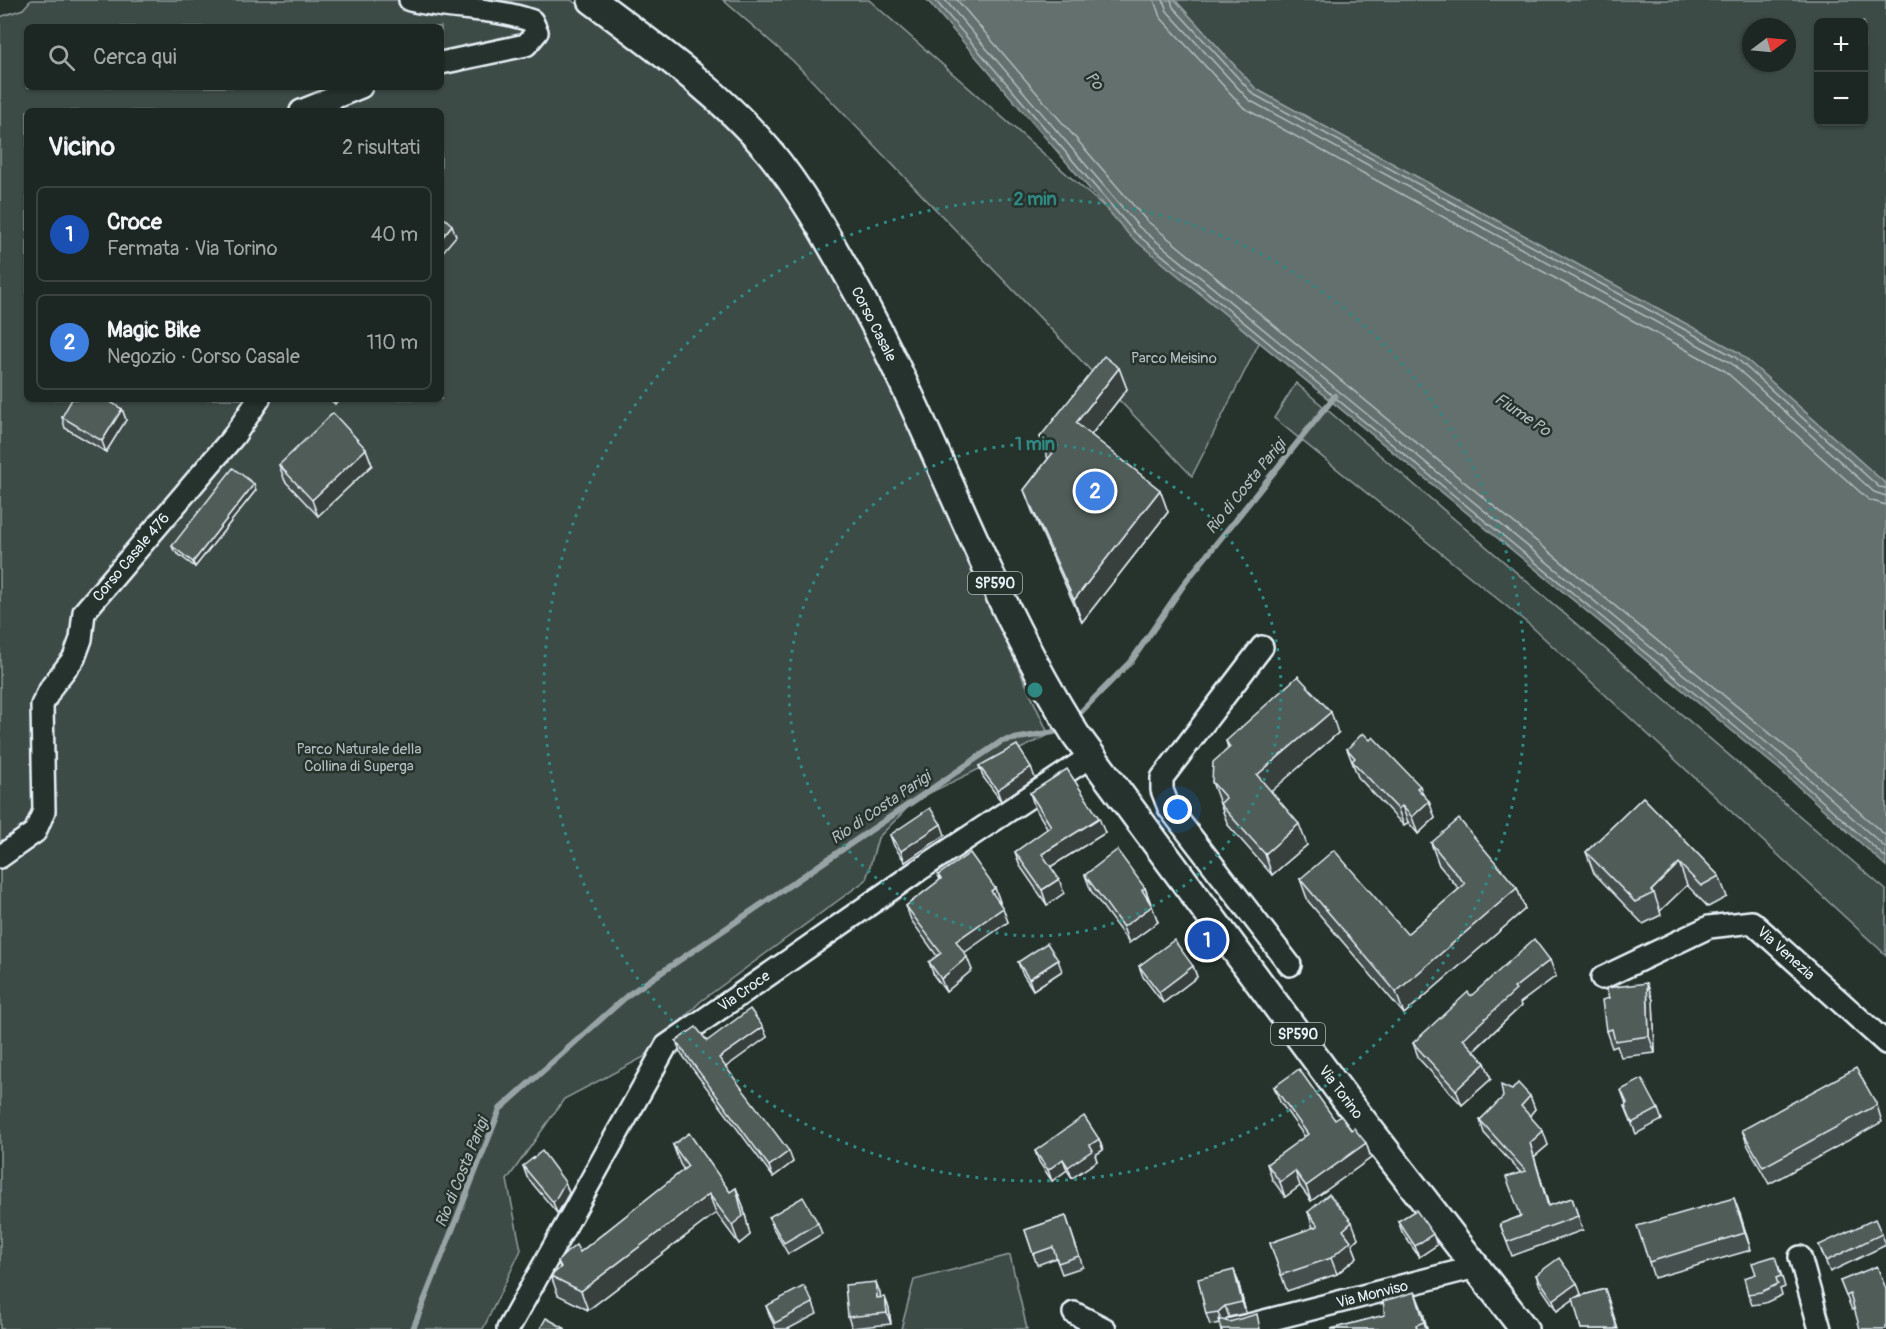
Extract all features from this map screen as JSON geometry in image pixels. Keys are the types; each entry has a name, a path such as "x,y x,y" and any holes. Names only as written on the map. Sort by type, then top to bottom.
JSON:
{"main road":[{"name":"Corso Casale","path":"592,0 693,77 768,150 815,215 872,317 934,445 990,574 1077,736"},
{"name":"Via Torino","path":"1077,736 1217,925 1524,1329"}],"street":[{"path":"410,0 440,8 514,15 532,21 537,32 526,45 444,62"},
{"path":"309,108 354,90"},
{"name":"Corso Casale 476","path":"0,857 35,832 44,811 42,705 52,686 74,658 81,639 84,612 234,436 257,402"},
{"path":"1262,647 1189,736 1162,778 1162,790 1169,808 1290,966"},
{"name":"Via Croce","path":"508,1329 666,1046 919,870 1077,736"},
{"path":"1217,925 1242,904"},
{"name":"Via Venezia","path":"1602,978 1709,927 1752,922 1886,1043"},
{"path":"1800,1257 1820,1329"},
{"name":"Via Monviso","path":"1233,1329 1476,1268"},
{"path":"1074,1314 1105,1329"}],"green space":[{"name":"Parco Naturale della Collina di Superga","path":"31,0 571,0 686,82 760,157 810,227 859,319 1049,735 915,800 878,838 866,880 701,1001 644,1057 564,1099 507,1180 521,1250 483,1329 0,1329 0,17 23,9"},
{"name":"Parco Meisino","path":"723,0 869,0 1259,343 1192,476 793,61"},
{"path":"1175,0 1886,0 1886,484 1738,352 1256,89"},
{"path":"1296,383 1886,890 1886,955 1531,626 1274,418"},
{"path":"1010,1255 1027,1329 901,1329 914,1280"}],"water":[{"path":"927,0 1175,0 1256,89 1738,352 1886,484 1886,866 1781,771 1130,236"}],"building":[{"path":"444,218 452,225 444,235"},
{"path":"1104,356 1119,368 1076,423 1160,490 1074,600 1024,490 1055,450 1040,437"},
{"path":"70,402 111,402 122,409 102,441 62,417"},
{"path":"333,413 366,449 312,500 279,465"},
{"path":"233,468 254,484 193,562 172,546"},
{"path":"1298,676 1331,712 1257,775 1299,824 1265,854 1220,804 1226,798 1212,782 1213,762 1230,747 1226,741"},
{"path":"1363,733 1370,740 1373,737 1420,786 1417,788 1429,801 1412,817 1402,806 1398,809 1352,761 1355,758 1347,749"},
{"path":"1017,745 1031,767 997,790 979,766"},
{"path":"1067,769 1099,818 1042,854 1059,879 1042,890 1015,852 1051,826 1030,793"},
{"path":"1643,797 1719,876 1701,886 1679,863 1651,891 1654,893 1635,902 1586,852"},
{"path":"930,808 941,824 901,851 890,835"},
{"path":"1459,819 1517,888 1396,992 1300,879 1334,850 1407,934 1465,884 1431,843"},
{"path":"1117,850 1145,888 1142,890 1152,906 1123,927 1085,875"},
{"path":"970,853 995,888 991,891 1003,908 956,941 967,957 941,979 929,962 941,953 906,906 941,879 938,875"},
{"path":"1534,939 1550,960 1514,988 1516,990 1463,1039 1485,1063 1456,1090 1413,1043 1468,992 1471,996"},
{"path":"1174,940 1193,966 1159,992 1139,966"},
{"path":"1047,943 1058,960 1029,979 1018,962"},
{"path":"1647,983 1649,1036 1615,1041 1612,1029 1606,1031 1602,1000 1609,998 1606,988"},
{"path":"750,1009 763,1027 719,1058 789,1151 769,1166 676,1041 696,1027 707,1041"},
{"path":"1856,1068 1877,1105 1763,1167 1742,1130"},
{"path":"1299,1069 1335,1120 1341,1116 1351,1130 1354,1128 1366,1143 1306,1186 1295,1171 1280,1182 1267,1164 1308,1134 1274,1087"},
{"path":"1642,1079 1658,1109 1632,1123 1621,1090"},
{"path":"1518,1083 1530,1096 1521,1106 1543,1131 1530,1143 1548,1206 1572,1198 1578,1216 1507,1242 1500,1224 1521,1216 1506,1177 1526,1171 1480,1120 1503,1097 1501,1085 1512,1090"},
{"path":"1084,1116 1099,1139 1090,1145 1093,1150 1068,1167 1063,1159 1048,1170 1035,1151"},
{"path":"689,1133 730,1192 736,1188 743,1216 732,1225 709,1194 581,1291 551,1276 561,1267 558,1261 566,1253 576,1245 580,1252 688,1166 673,1145"},
{"path":"542,1151 565,1182 553,1202 523,1166"},
{"path":"1329,1194 1352,1222 1343,1230 1351,1241 1331,1258 1281,1275 1270,1243 1318,1226 1308,1212"},
{"path":"803,1197 818,1223 784,1243 769,1217"},
{"path":"1734,1198 1745,1233 1649,1262 1637,1226"},
{"path":"1416,1210 1433,1234 1415,1246 1398,1221"},
{"path":"1066,1216 1079,1256 1058,1263 1053,1247 1033,1254 1025,1230"},
{"path":"1875,1219 1882,1234 1826,1261 1819,1245"},
{"path":"1775,1256 1781,1276 1776,1278 1778,1284 1761,1292 1748,1294 1744,1278 1756,1274 1752,1263"},
{"path":"1559,1258 1577,1283 1553,1300 1536,1275"},
{"path":"1877,1266 1886,1289 1886,1329 1860,1329 1850,1294 1846,1296 1840,1281"},
{"path":"1234,1270 1242,1302 1225,1306 1218,1312 1206,1314 1198,1279"},
{"path":"876,1282 877,1298 885,1297 887,1313 848,1317 845,1285"},
{"path":"804,1286 813,1303 775,1323 766,1306"},
{"path":"1605,1289 1617,1328 1581,1329 1573,1298"},
{"path":"1415,1292 1424,1322 1416,1325 1417,1329 1331,1329 1385,1315 1383,1301"},
{"path":"1257,1314 1260,1329 1221,1329 1219,1319 1229,1322"},
{"path":"546,1318 566,1329 540,1329"}],"waterway":[{"name":"Rio di Costa Parigi","path":"1074,719 1132,660 1187,580 1335,396"},
{"name":"Rio di Costa Parigi","path":"413,1329 500,1109 628,995 1002,741 1054,732 1063,726"}],"place":[{"name":"Magic Bike","path":"1095,491"},
{"name":"Croce","path":"1207,940"}],"water label":[{"name":"Po","path":"1095,80"},
{"name":"Fiume Po","path":"1523,414"}]}
